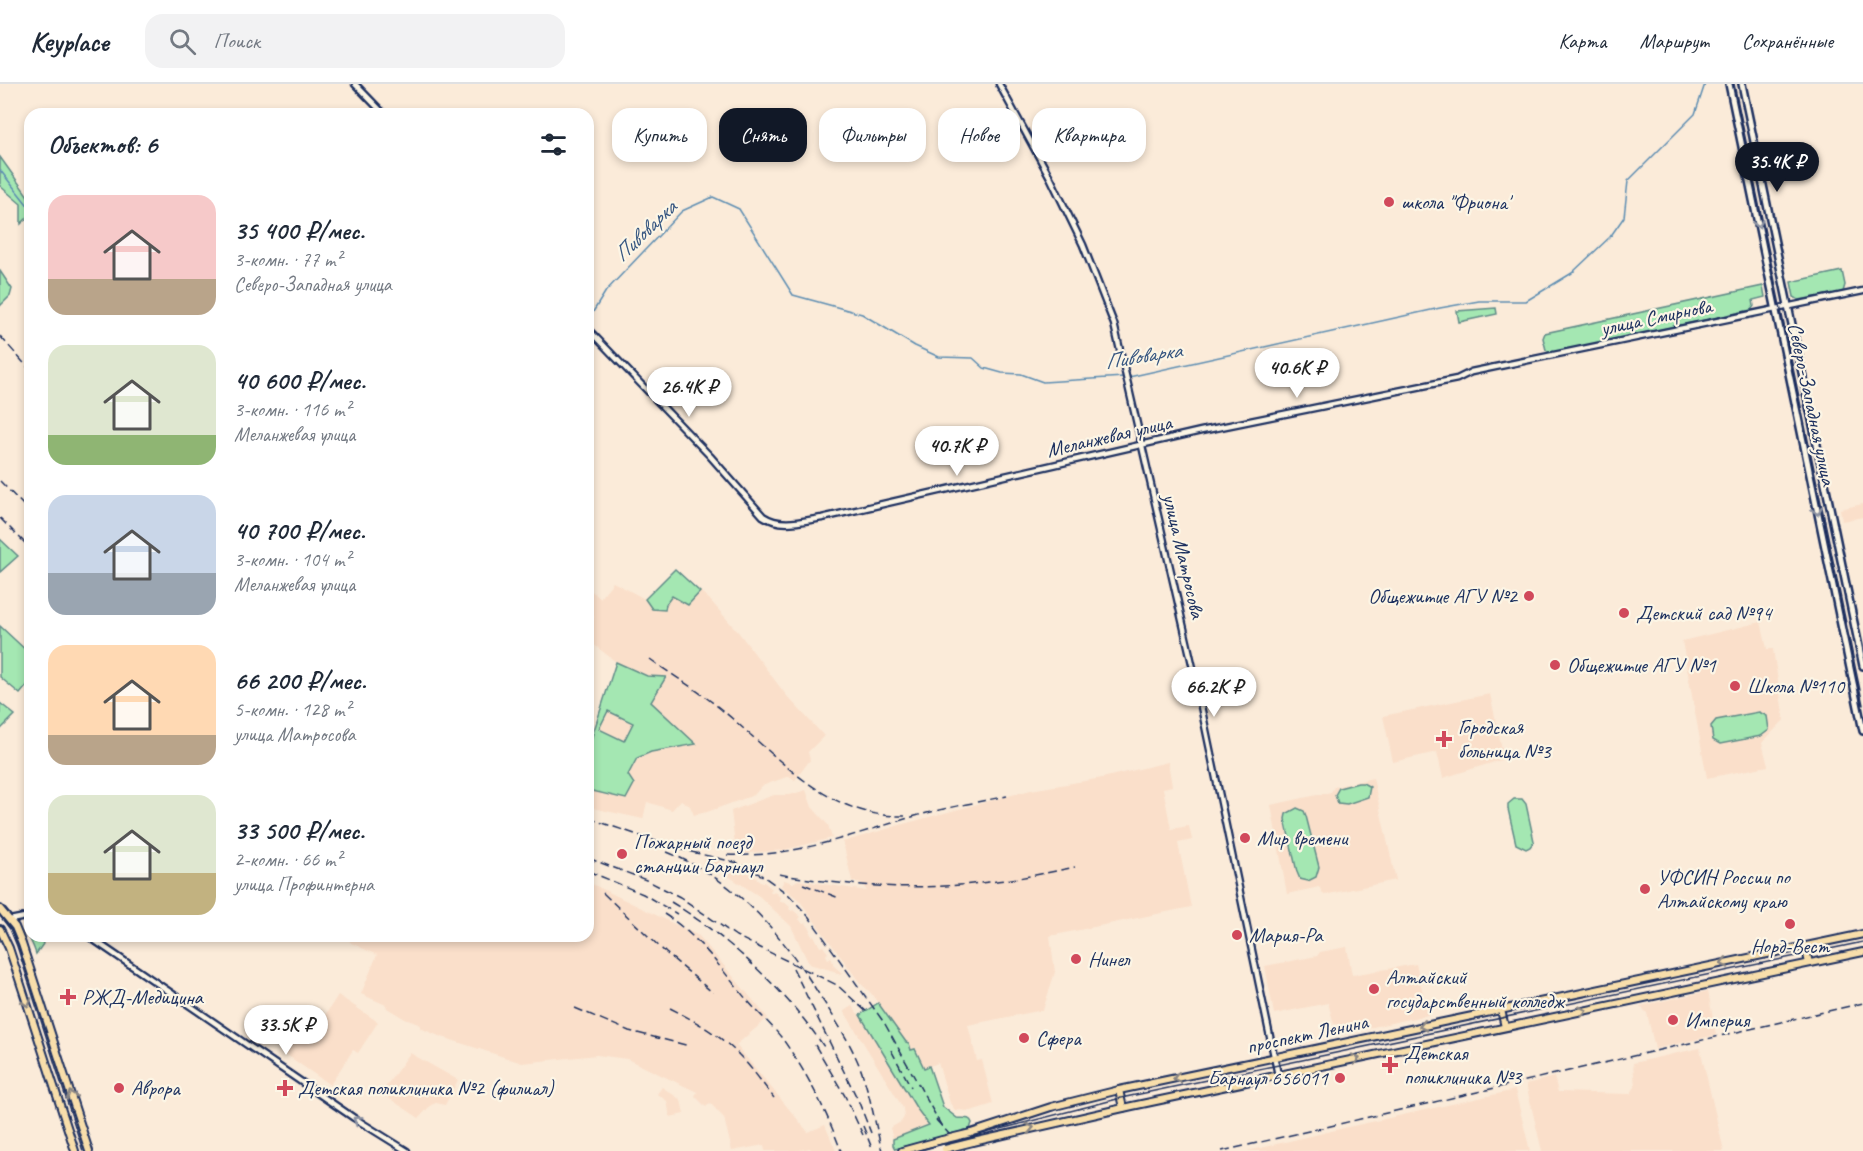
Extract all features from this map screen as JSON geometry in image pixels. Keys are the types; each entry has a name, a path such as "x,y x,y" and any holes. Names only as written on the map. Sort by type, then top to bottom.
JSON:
{"main road":[{"name":"Северо-Западная улица","path":"1729,84 1863,730"},
{"name":"Северо-Западная улица","path":"1742,84 1863,666"},
{"path":"0,909 10,920 22,944 89,1151"},
{"path":"0,929 9,948 75,1151"},
{"name":"проспект Ленина","path":"902,1151 1119,1090 1863,934"},
{"path":"1805,946 1809,963"},
{"name":"проспект Ленина","path":"942,1150 1123,1108 1863,952"},
{"path":"1501,1010 1505,1027"},
{"path":"33,1021 45,1017"},
{"path":"1119,1090 1123,1108"}],"street":[{"path":"355,84 378,108"},
{"name":"улица Матросова","path":"999,84 1083,244 1114,324 1193,668 1278,1075"},
{"name":"улица Смирнова","path":"1457,379 1471,372 1863,291"},
{"name":"Меланжевая улица","path":"594,334 763,516 782,524 822,518 1286,413 1457,379"},
{"path":"10,920 24,917"},
{"path":"97,942 248,1043 354,1118 407,1151"}],"shaded area":[{"path":"1863,504 1863,517 1842,521 1840,509"},
{"path":"675,569 709,599 739,633 786,695 824,736 808,752 810,760 795,780 789,776 762,786 754,795 694,815 690,806 681,800 672,810 647,802 643,819 594,808 594,730 616,662 594,645 594,593 600,598 613,582 645,599"},
{"name":"Школа №110","path":"1761,622 1767,649 1773,649 1784,720 1762,743 1768,766 1707,778 1682,641"},
{"name":"Городская больница №3","path":"1490,694 1504,759 1443,778 1437,752 1393,762 1383,716"},
{"path":"1168,762 1172,786 1163,788 1171,829 1189,826 1192,840 1178,843 1191,907 1050,936 1055,972 1043,1010 968,1025 977,1061 982,1060 993,1104 971,1111 955,1110 950,1103 938,1063 924,1068 916,1049 911,1050 909,1043 870,992 860,983 799,900 781,886 784,880 793,883 798,880 867,891 861,883 852,881 843,842 1031,790 1102,778"},
{"path":"1373,778 1396,880 1324,895 1319,887 1287,894 1271,805 1331,792 1334,787"},
{"path":"806,790 812,807 828,825 832,838 784,850 736,854 731,811 774,795 790,795"},
{"path":"711,858 753,875 772,889 770,891 772,893 774,891 781,898 779,900 801,917 799,919 803,924 806,923 820,947 823,946 828,953 826,955 828,959 831,957 834,966 842,973 840,975 809,964 791,926 759,896 722,872 702,863 705,859"},
{"path":"594,885 699,936 768,1018 736,1045 808,1132 825,1125 836,1151 812,1151 810,1148 796,1151 765,1151 764,1145 732,1151 724,1118 710,1103 706,1107 695,1096 697,1092 627,1059 597,1055 522,1063 420,1028 421,1025 405,1019 387,1008 386,1005 361,994 377,955 351,943 594,942"},
{"name":"Алтайский государственный колледж","path":"1347,947 1352,975 1416,964 1428,1015 1341,1034 1339,1024 1334,1024 1328,1003 1274,1014 1265,966 1317,956 1320,952"},
{"path":"1708,991 1716,1035 1655,1049 1647,1013 1640,1006"},
{"path":"338,995 378,1022 358,1053 353,1050 330,1085 281,1051 300,1021 315,1031"},
{"path":"852,1006 860,1015 929,1125 893,1139 890,1128 901,1122 904,1117 903,1108 844,1011"},
{"path":"1700,1048 1724,1151 1542,1151 1526,1084 1554,1077 1558,1092 1630,1094 1635,1087 1633,1063"},
{"path":"410,1053 458,1080 445,1105 436,1103 431,1105 419,1118 381,1093"},
{"path":"662,1087 681,1100 684,1114 670,1117 667,1101 657,1094"},
{"path":"1515,1090 1530,1151 1247,1151 1344,1128"}],"green space":[{"path":"0,157 24,191 24,221 21,224 21,204 0,186"},
{"path":"0,271 12,289 10,296 0,306"},
{"path":"1842,271 1845,285 1843,292 1799,300 1794,297 1791,282"},
{"path":"1763,286 1765,297 1753,300 1754,306 1751,310 1551,353 1546,350 1543,338 1545,333"},
{"path":"1496,308 1497,314 1459,322 1457,311"},
{"path":"0,539 18,556 0,572"},
{"path":"675,569 700,592 688,605 672,596 665,610 652,609 645,599"},
{"path":"0,626 24,648 24,689 20,694 0,677"},
{"path":"616,662 647,676 666,677 651,702 696,744 651,752 637,758 628,775 634,784 626,799 594,791 594,730","holes":["608,711 633,723 624,741 599,729"]},
{"path":"0,703 15,715 0,730"},
{"path":"1759,712 1767,716 1769,730 1761,736 1720,744 1713,740 1711,726 1716,720"},
{"path":"1358,783 1370,787 1368,797 1347,804 1338,803 1335,795 1339,788"},
{"path":"1514,799 1522,799 1526,804 1534,841 1526,849 1516,844 1508,809 1508,804"},
{"path":"1297,808 1304,811 1306,816 1319,867 1316,877 1308,881 1300,879 1297,872 1285,819 1286,814"},
{"path":"31,942 42,942 43,944 36,954"},
{"path":"878,1003 909,1043 911,1050 915,1049 924,1068 929,1066 943,1107 957,1118 970,1119 972,1123 970,1129 895,1149 893,1139 929,1125 860,1015"}],"waterway":[{"name":"Пивоварка","path":"1129,377 1440,308 1479,301 1526,301 1572,273 1610,237 1624,217 1628,181 1695,114 1705,84"},
{"name":"Пивоварка","path":"0,170 24,200"},
{"name":"Пивоварка","path":"594,310 606,291 682,211 713,197 739,209 793,295 862,314 915,346 939,357 973,358 984,368 1002,373 1021,374 1043,382 1124,377"}],"tram line":[{"path":"1734,84 1863,705"},
{"path":"0,916 10,929 17,946 83,1151"},
{"path":"915,1151 1121,1098 1863,942"}],"railway":[{"path":"0,336 24,363"},
{"path":"0,481 24,506"},
{"path":"0,518 24,542"},
{"path":"650,659 709,700 802,779 825,794 850,806 876,814 905,816"},
{"path":"727,855 795,850 930,812 1007,796"},
{"path":"594,820 679,849 738,863 763,876 789,895 809,917 885,1024 942,1127"},
{"path":"667,852 692,864 736,894 756,911 790,951 837,1022 856,1058 867,1088 882,1151"},
{"path":"594,860 646,880 680,897 736,936 837,985 869,1014"},
{"path":"779,874 857,885 910,887 1000,881 1075,867"},
{"path":"594,874 643,894 677,914"},
{"path":"803,884 839,898"},
{"path":"603,893 666,953 713,993"},
{"path":"671,902 736,949 756,968 795,1008 826,1050"},
{"path":"664,914 699,943 784,1041 816,1094 841,1151"},
{"path":"793,968 858,1100 871,1133"},
{"path":"1222,1151 1863,1003"},
{"path":"575,1008 629,1031 686,1045"},
{"path":"670,1008 706,1028 731,1047 774,1098"},
{"path":"815,1045 845,1096 863,1135"},
{"path":"891,1050 911,1087"},
{"path":"936,1120 965,1151"},
{"path":"863,1126 873,1151"}],"place":[{"name":"школа \"Фриона'","path":"1389,202"},
{"name":"Общежитие АГУ №2","path":"1529,596"},
{"name":"Детский сад №94","path":"1624,613"},
{"name":"Общежитие АГУ №1","path":"1555,665"},
{"name":"Школа №110","path":"1735,686"},
{"name":"Городская больница №3","path":"1444,739"},
{"name":"Мир времени","path":"1245,838"},
{"name":"Пожарный поезд станции Барнаул","path":"622,854"},
{"name":"УФСИН России по Алтайскому краю","path":"1645,889"},
{"name":"Норд-Вест","path":"1790,924"},
{"name":"Мария-Ра","path":"1237,935"},
{"name":"Нинел","path":"1076,959"},
{"name":"Алтайский государственный колледж","path":"1374,989"},
{"name":"РЖД-Медицина","path":"68,997"},
{"name":"Империя","path":"1673,1020"},
{"name":"Сфера","path":"1024,1038"},
{"name":"Детская поликлиника №3","path":"1390,1065"},
{"name":"Барнаул 656011","path":"1340,1078"},
{"name":"Аврора","path":"119,1088"},
{"name":"Детская поликлиника №2 (филиал)","path":"285,1088"}]}
